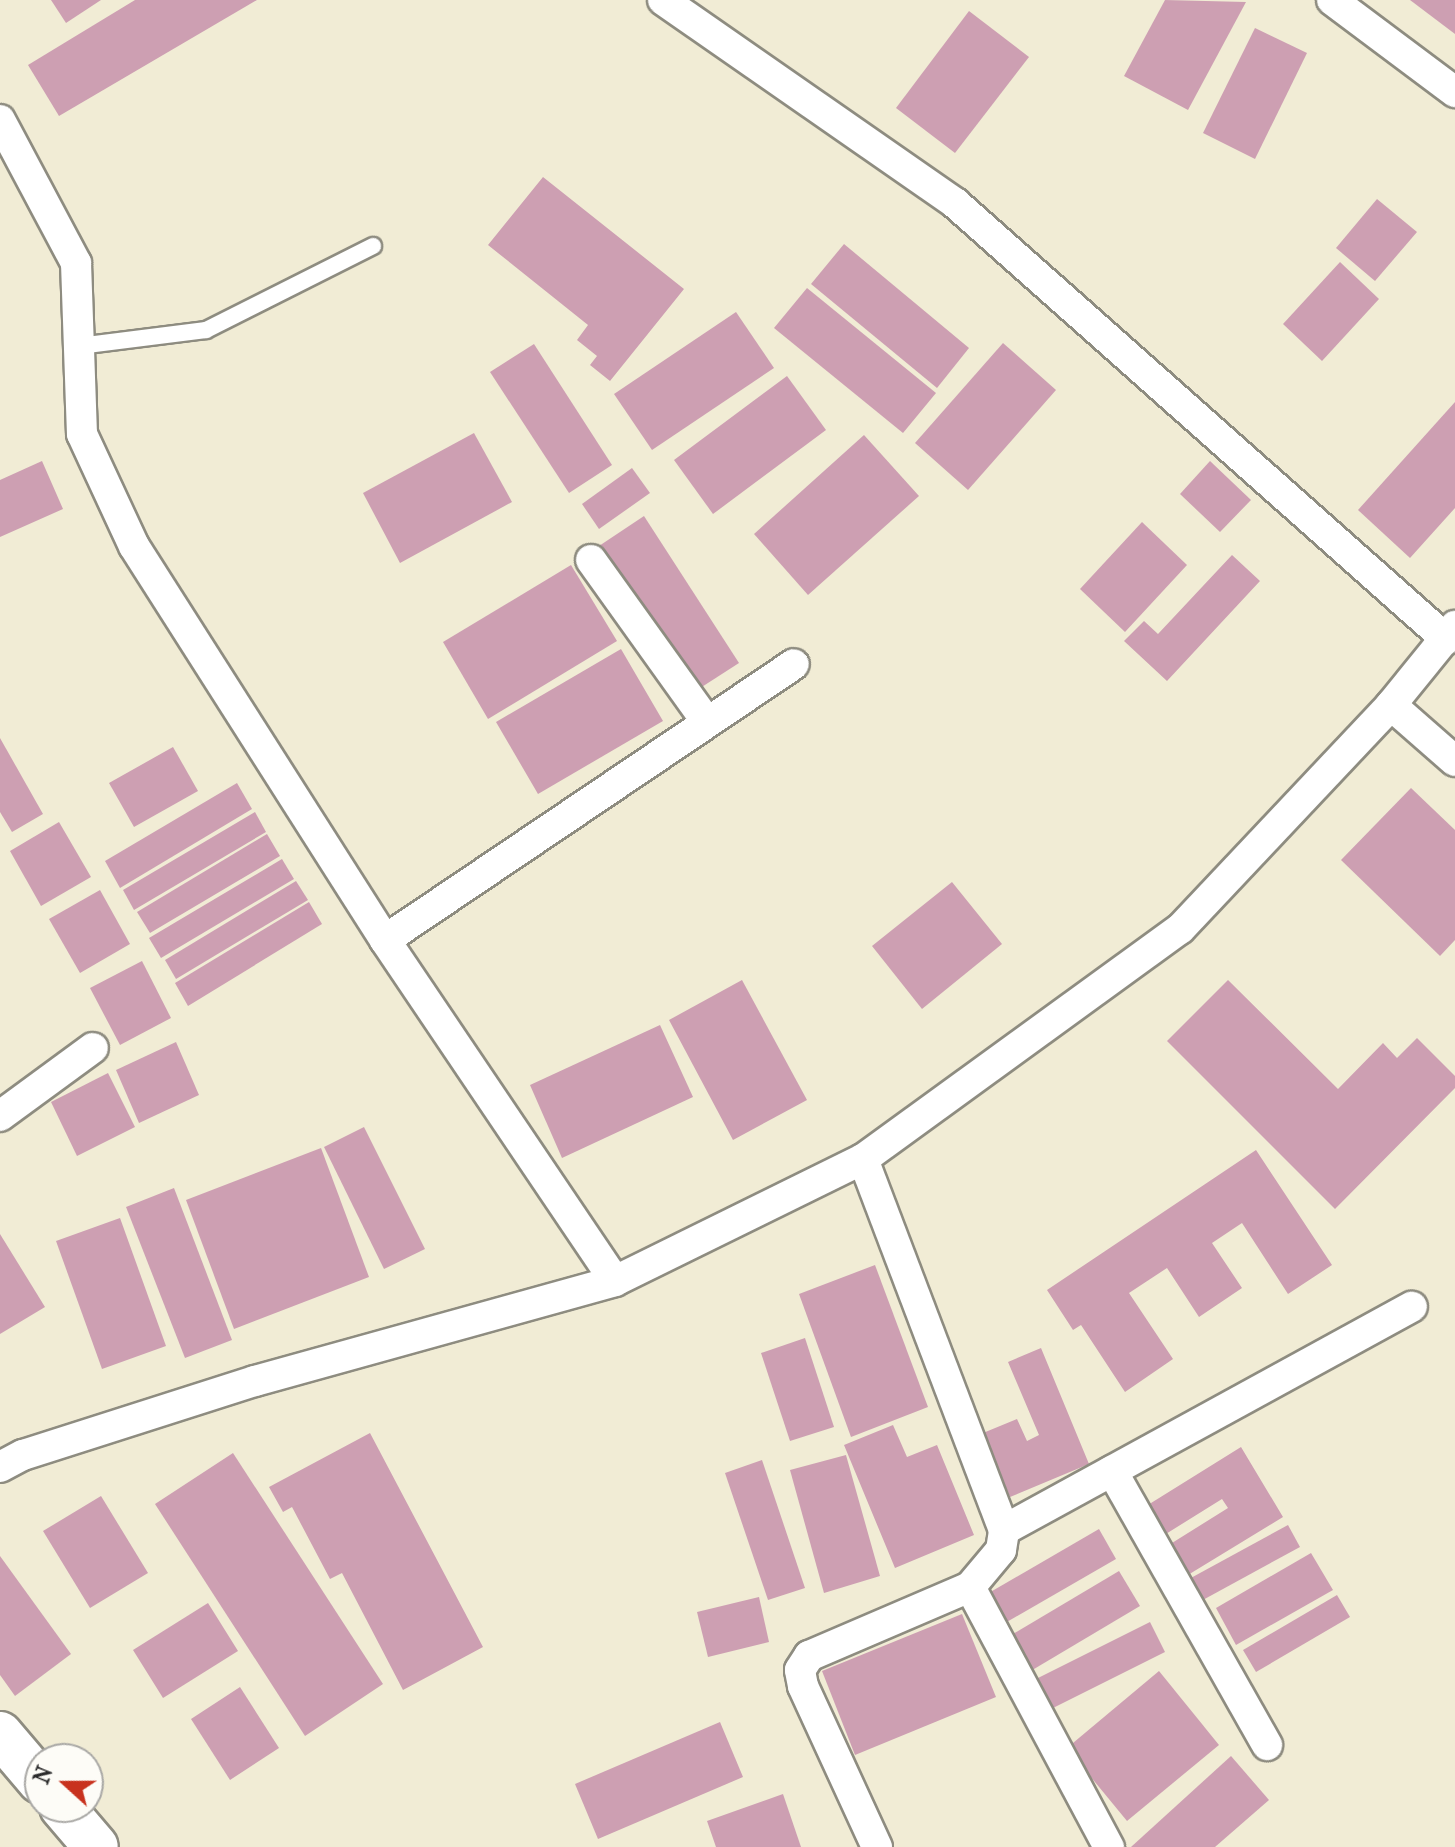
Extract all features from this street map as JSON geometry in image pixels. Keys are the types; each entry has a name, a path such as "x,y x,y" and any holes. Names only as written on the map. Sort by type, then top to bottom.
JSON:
{"street":[{"path":"0,1467 23,1455 255,1381 615,1281 863,1159 1180,929 1391,705 1450,632 955,203 663,0"},
{"path":"1332,0 1455,92"},
{"path":"0,120 76,263 82,434 134,546 385,940 615,1281"},
{"path":"591,560 707,722"},
{"path":"385,940 794,664"},
{"path":"1391,705 1455,761"},
{"path":"0,1116 93,1048"},
{"path":"863,1159 1004,1530 1001,1550 970,1587 824,1647 800,1670 803,1686 877,1847"},
{"path":"1004,1530 1412,1307"},
{"path":"1112,1471 1267,1745"},
{"path":"970,1587 1109,1847"},
{"path":"0,1734 24,1762"},
{"path":"76,1823 96,1847"}],"lane":[{"path":"79,346 206,330 373,246"}],"building":[{"path":"51,0 101,0 66,23"},
{"path":"135,0 257,0 59,116 28,65"},
{"path":"1165,0 1246,2 1188,110 1124,76"},
{"path":"1410,0 1455,0 1455,34"},
{"path":"969,11 1029,57 955,153 896,108"},
{"path":"1255,28 1307,53 1255,159 1203,133"},
{"path":"543,177 684,289 610,381 590,365 597,356 577,340 588,325 488,245"},
{"path":"1377,199 1417,232 1375,281 1336,248"},
{"path":"844,244 969,348 937,388 811,284"},
{"path":"1340,262 1379,299 1322,361 1283,324"},
{"path":"807,288 936,393 903,433 774,328"},
{"path":"736,312 774,368 652,450 614,394"},
{"path":"1003,343 1056,390 968,490 915,443"},
{"path":"534,344 612,465 569,493 490,372"},
{"path":"787,376 826,430 713,514 674,460"},
{"path":"1455,402 1455,508 1410,558 1358,510"},
{"path":"474,433 512,502 400,563 363,493"},
{"path":"864,435 919,496 808,595 754,534"},
{"path":"42,461 63,509 0,537 0,480"},
{"path":"1210,461 1251,500 1220,532 1180,494"},
{"path":"632,468 650,493 599,529 582,504"},
{"path":"644,516 739,663 694,692 599,546"},
{"path":"1142,522 1187,565 1125,632 1080,589"},
{"path":"1232,555 1260,581 1167,681 1124,641 1144,621 1158,634"},
{"path":"571,565 617,641 488,719 443,642"},
{"path":"621,649 663,721 538,794 496,722"},
{"path":"0,738 43,814 12,832 0,812"},
{"path":"173,747 198,791 134,827 109,783"},
{"path":"237,783 252,809 120,888 105,861"},
{"path":"1411,788 1455,830 1455,940 1440,956 1341,860"},
{"path":"255,812 266,832 134,910 123,890"},
{"path":"59,822 91,877 41,906 10,851"},
{"path":"267,834 280,856 150,933 137,912"},
{"path":"282,859 294,879 161,958 149,938"},
{"path":"296,881 308,900 176,979 165,960"},
{"path":"952,882 1002,944 922,1009 872,946"},
{"path":"100,890 130,944 80,973 49,919"},
{"path":"309,902 322,924 188,1006 175,983"},
{"path":"142,961 171,1018 120,1045 90,988"},
{"path":"742,980 807,1100 733,1140 669,1020"},
{"path":"1228,980 1338,1089 1383,1043 1397,1058 1417,1038 1455,1076 1455,1088 1335,1209 1167,1041"},
{"path":"660,1025 693,1097 562,1158 530,1085"},
{"path":"176,1042 199,1095 139,1123 116,1070"},
{"path":"108,1073 135,1127 77,1156 51,1102"},
{"path":"364,1127 425,1249 384,1269 324,1147"},
{"path":"321,1148 369,1277 234,1329 186,1200"},
{"path":"1256,1150 1332,1265 1288,1294 1242,1223 1212,1243 1242,1288 1199,1317 1167,1268 1129,1293 1173,1359 1125,1392 1081,1325 1073,1330 1047,1290"},
{"path":"174,1188 232,1340 185,1358 126,1207"},
{"path":"120,1218 166,1346 102,1369 56,1241"},
{"path":"0,1234 45,1307 0,1334"},
{"path":"875,1265 928,1407 851,1437 799,1294"},
{"path":"805,1338 834,1427 790,1441 761,1353"},
{"path":"1041,1348 1089,1464 1010,1497 983,1433 1017,1419 1027,1441 1039,1435 1008,1362"},
{"path":"893,1425 907,1457 937,1445 974,1535 895,1568 844,1445"},
{"path":"370,1433 483,1647 403,1690 342,1573 330,1579 292,1507 283,1512 269,1487"},
{"path":"1241,1447 1283,1517 1183,1578 1164,1548 1228,1508 1222,1499 1161,1537 1143,1508"},
{"path":"233,1453 383,1684 305,1736 155,1504"},
{"path":"846,1455 880,1576 824,1593 790,1470"},
{"path":"762,1460 805,1588 768,1600 725,1473"},
{"path":"101,1496 148,1573 90,1608 43,1531"},
{"path":"1288,1525 1300,1547 1201,1601 1189,1579"},
{"path":"1099,1529 1116,1559 1005,1623 987,1594"},
{"path":"1311,1553 1333,1590 1236,1645 1216,1608"},
{"path":"0,1556 71,1654 15,1696 0,1675"},
{"path":"1119,1571 1140,1606 1029,1672 1008,1637"},
{"path":"1337,1595 1350,1617 1256,1672 1243,1650"},
{"path":"759,1597 769,1642 708,1657 697,1612"},
{"path":"208,1603 238,1651 163,1698 133,1650"},
{"path":"962,1614 996,1697 855,1755 822,1671"},
{"path":"1150,1622 1165,1652 1049,1710 1034,1680"},
{"path":"1159,1671 1219,1745 1127,1821 1067,1748"},
{"path":"240,1687 279,1748 230,1780 191,1719"},
{"path":"720,1722 743,1777 598,1839 575,1784"},
{"path":"1231,1756 1269,1800 1215,1847 1131,1847"},
{"path":"783,1794 801,1847 716,1847 707,1821"}]}
